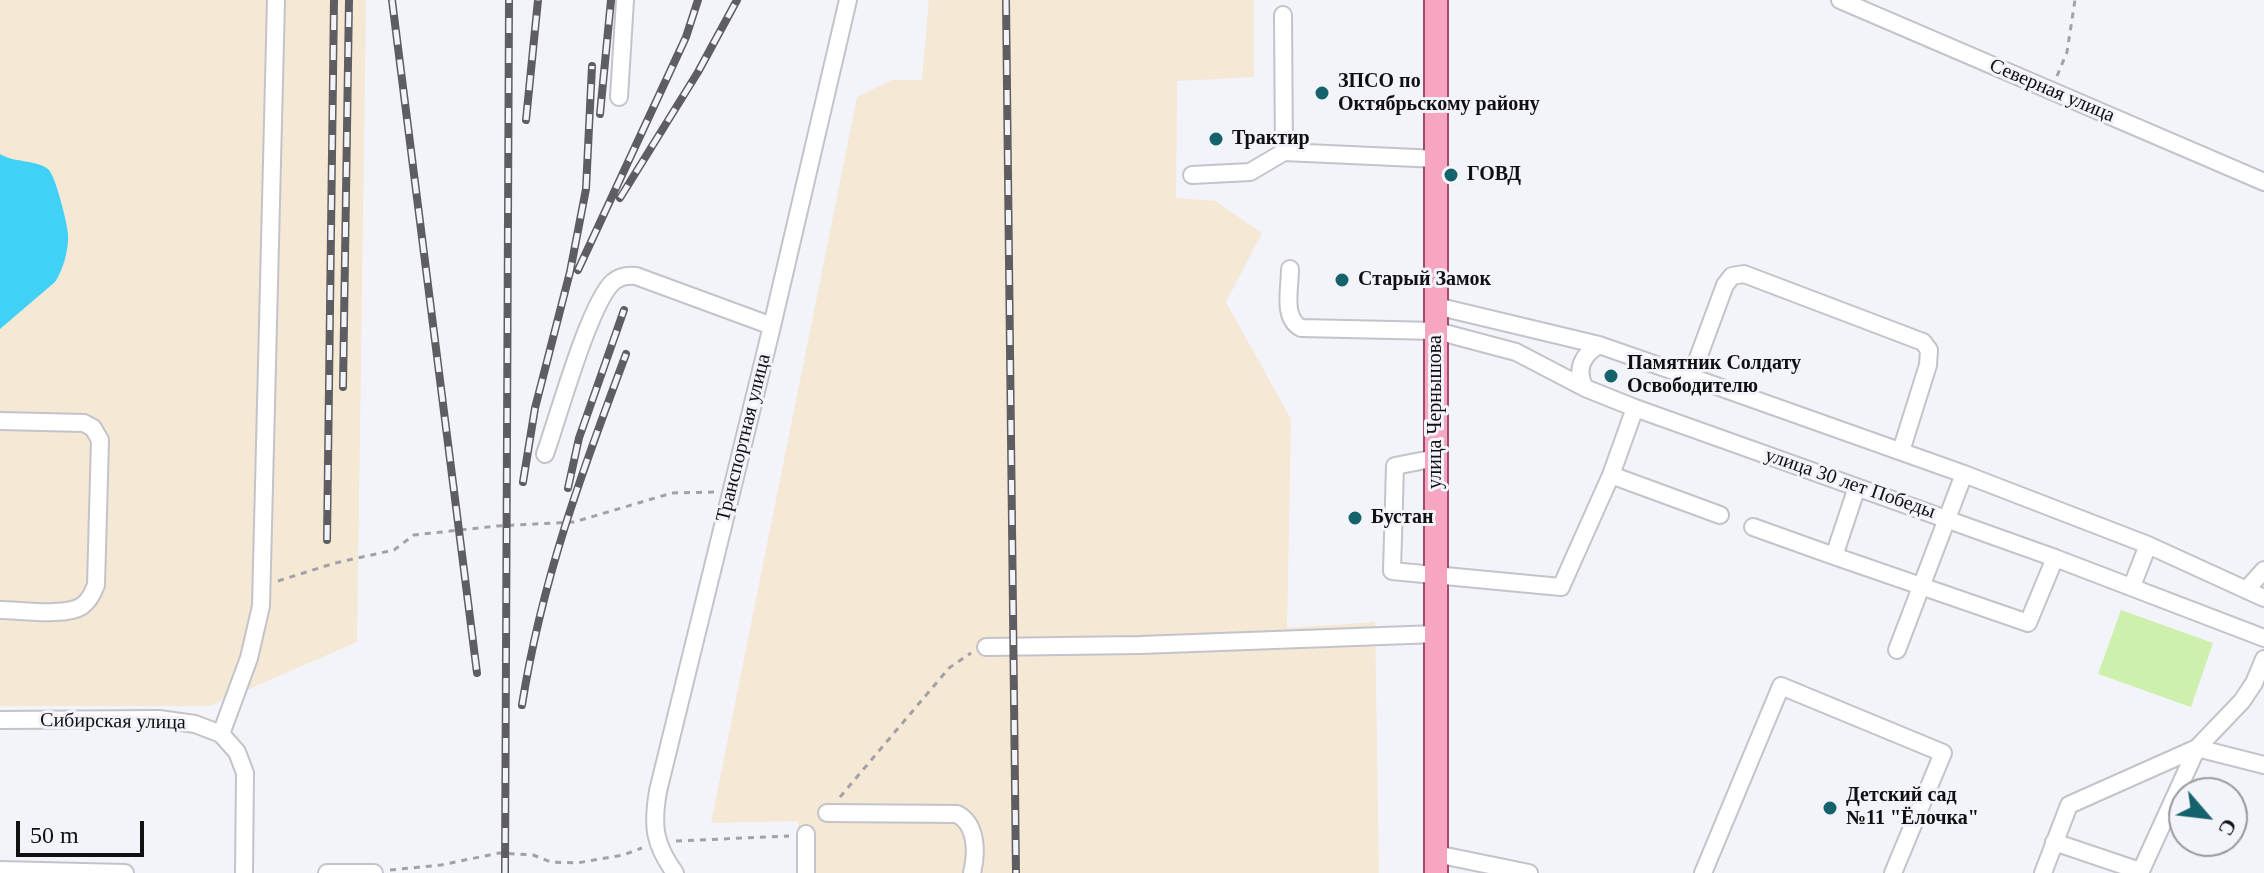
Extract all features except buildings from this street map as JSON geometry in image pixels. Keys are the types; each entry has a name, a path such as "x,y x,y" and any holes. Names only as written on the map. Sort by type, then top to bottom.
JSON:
{"main road":[{"name":"улица Чернышова","path":"1436,0 1436,864"}],"street":[{"path":"244,873 245,773 237,752 221,734 249,658 261,606 276,0"},
{"path":"619,97 625,0"},
{"name":"Транспортная улица","path":"675,873 657,842 654,827 658,791 848,0"},
{"name":"Северная улица","path":"1840,0 2264,182"},
{"path":"1283,15 1284,152"},
{"path":"1192,175 1250,172 1284,152 1438,159"},
{"name":"улица 30 лет Победы","path":"1290,269 1289,316 1301,328 1437,331 1516,352 1585,388 1635,408 2132,586 2264,638"},
{"path":"1691,377 1725,285 1732,276 1744,274 1923,342 1929,350 1928,365 1901,451"},
{"path":"545,454 594,314 615,280 626,275 636,276 772,326"},
{"path":"1436,306 1599,345 1691,377 1964,474 2148,545 2255,594 2264,570"},
{"path":"1585,388 1580,378 1581,364 1589,351 1599,345"},
{"path":"1436,458 1395,466 1392,571 1561,587 1611,475 1635,408"},
{"path":"0,421 84,423 93,428 100,440 96,585 91,597 81,607 65,611 0,610"},
{"path":"1897,650 1964,474"},
{"path":"1611,475 1720,515"},
{"path":"1834,556 1857,487"},
{"path":"1753,527 1922,589 2028,623 2055,558"},
{"path":"2132,586 2148,545"},
{"path":"986,647 1436,634"},
{"path":"2054,842 2140,872 2197,748 2242,701 2264,659"},
{"path":"1703,873 1781,686 1943,753 1893,873"},
{"name":"Сибирская улица","path":"0,720 159,719 195,724 221,734"},
{"path":"2043,873 2069,805 2197,748 2264,765"},
{"path":"827,813 957,814 969,823 973,831 972,873"},
{"path":"806,834 806,873"},
{"path":"1436,864 1526,872"},
{"path":"0,870 125,873"},
{"path":"327,873 374,872"}],"path":[{"path":"2051,90 2067,52 2075,0"},
{"path":"261,585 335,563 394,550 414,535 574,522 672,493 731,491"},
{"path":"827,813 949,668 963,656 986,647"},
{"path":"374,872 441,865 499,853 577,863 623,855 657,842 806,834"}],"shaded area":[{"path":"0,0 366,0 357,642 210,706 0,706"},
{"path":"929,0 1254,0 1254,77 1177,81 1176,198 1215,201 1262,233 1226,302 1291,419 1287,628 1375,622 1379,873 798,873 798,821 711,823 857,97 892,80 922,80"}],"green space":[{"path":"2121,610 2213,643 2191,707 2098,674"}],"water":[{"path":"0,154 48,169 60,199 68,240 65,260 55,282 0,329"}],"railway":[{"path":"327,540 334,0"},
{"path":"343,387 349,0"},
{"path":"392,0 477,673"},
{"path":"505,873 509,0"},
{"path":"526,120 538,0"},
{"path":"600,114 611,0"},
{"path":"578,270 686,37 698,0"},
{"path":"620,198 698,72 737,0"},
{"path":"1006,0 1016,873"},
{"path":"523,482 535,408 570,272 586,189 592,66"},
{"path":"568,488 579,438 624,310"},
{"path":"522,705 552,570 626,354"}],"place":[{"name":"ЗПСО по Октябрьскому району","path":"1322,93"},
{"name":"Трактир","path":"1216,139"},
{"name":"ГОВД","path":"1451,175"},
{"name":"Старый Замок","path":"1342,280"},
{"name":"Памятник Солдату Освободителю","path":"1611,376"},
{"name":"Бустан","path":"1355,518"},
{"name":"Детский сад №11 \"Ёлочка\"","path":"1830,808"}]}
